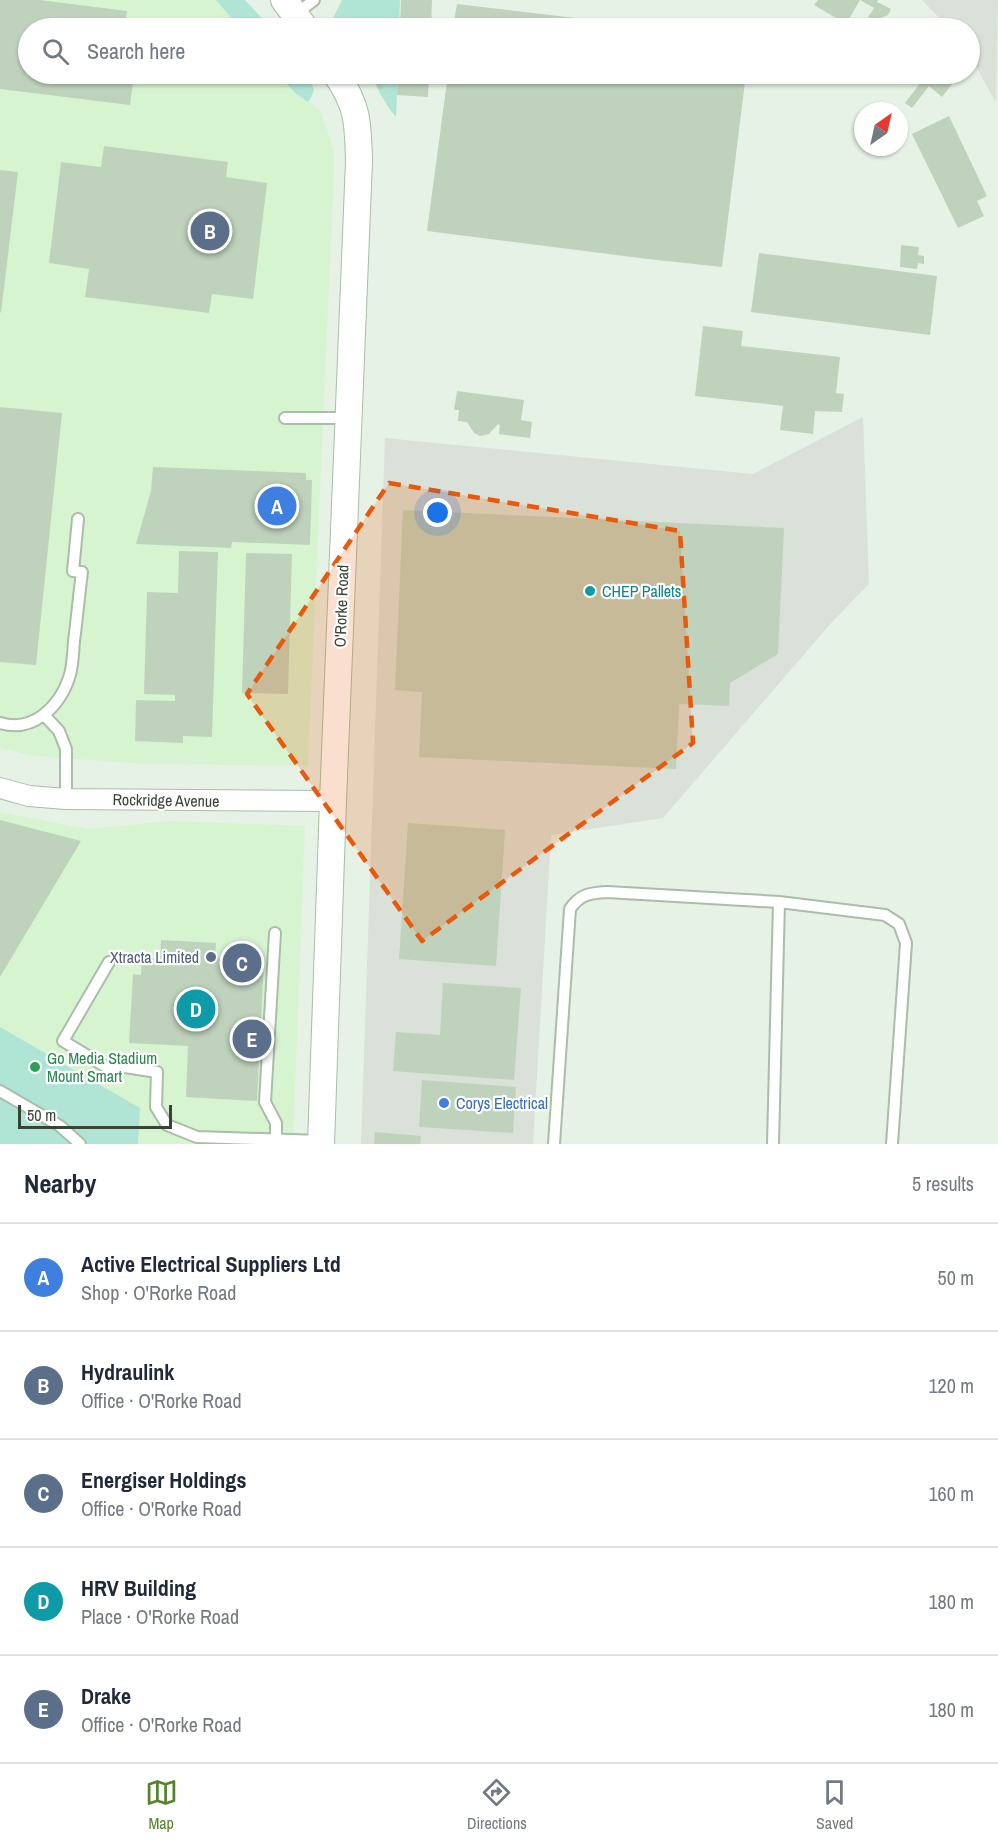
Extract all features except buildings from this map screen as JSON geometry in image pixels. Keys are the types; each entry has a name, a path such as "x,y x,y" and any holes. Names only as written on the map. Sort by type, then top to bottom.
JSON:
{"street":[{"name":"O'Rorke Road","path":"321,1143 358,208 359,137 351,98 342,84"},
{"name":"Rockridge Avenue","path":"0,788 29,796 66,799 333,801"}],"lane":[{"path":"285,418 348,418"},
{"path":"0,723 28,724 44,715 63,693 70,675 82,572 73,571 78,519"},
{"path":"44,715 58,731 66,749 66,799"},
{"path":"554,1144 570,909 577,900 588,893 607,892 779,902 885,915 899,924 906,943 892,1144"},
{"path":"773,1144 779,902"},
{"path":"275,933 265,1102 276,1123 276,1139"},
{"path":"109,962 63,1041 108,1068 125,1067 157,1072 156,1107 167,1125 197,1137 276,1139 321,1143"},
{"path":"0,1091 60,1126 80,1144"}],"highlighted area":[{"path":"389,483 680,531 693,743 422,941 247,694"}],"shaded area":[{"path":"0,0 216,0 231,18 18,18 18,84 287,84 295,93 319,109 334,152 334,174 308,766 145,764 34,756 0,748"},
{"path":"216,0 245,0 262,18 231,18"},
{"path":"342,0 400,0 399,18 333,18"},
{"path":"922,0 998,0 996,103 980,73 980,18 939,18"},
{"path":"287,84 312,84 314,90 308,102"},
{"path":"375,84 398,84 396,117"},
{"path":"863,417 869,584 832,622 663,818 551,835 533,1144 361,1144 385,438 753,474"},
{"path":"0,812 88,829 170,821 305,826 293,1144 138,1144 139,1108 0,1027"},
{"name":"Go Media Stadium Mount Smart","path":"0,1027 140,1108 138,1144 0,1144"}],"place":[{"name":"Hydraulink","path":"210,231"},
{"name":"Active Electrical Suppliers Ltd","path":"277,506"},
{"name":"CHEP Pallets","path":"590,591"},
{"name":"Xtracta Limited","path":"211,957"},
{"name":"Energiser Holdings","path":"242,963"},
{"name":"HRV Building","path":"196,1009"},
{"name":"Drake","path":"252,1039"},
{"name":"Go Media Stadium Mount Smart","path":"35,1067"},
{"name":"Corys Electrical","path":"444,1103"}]}
